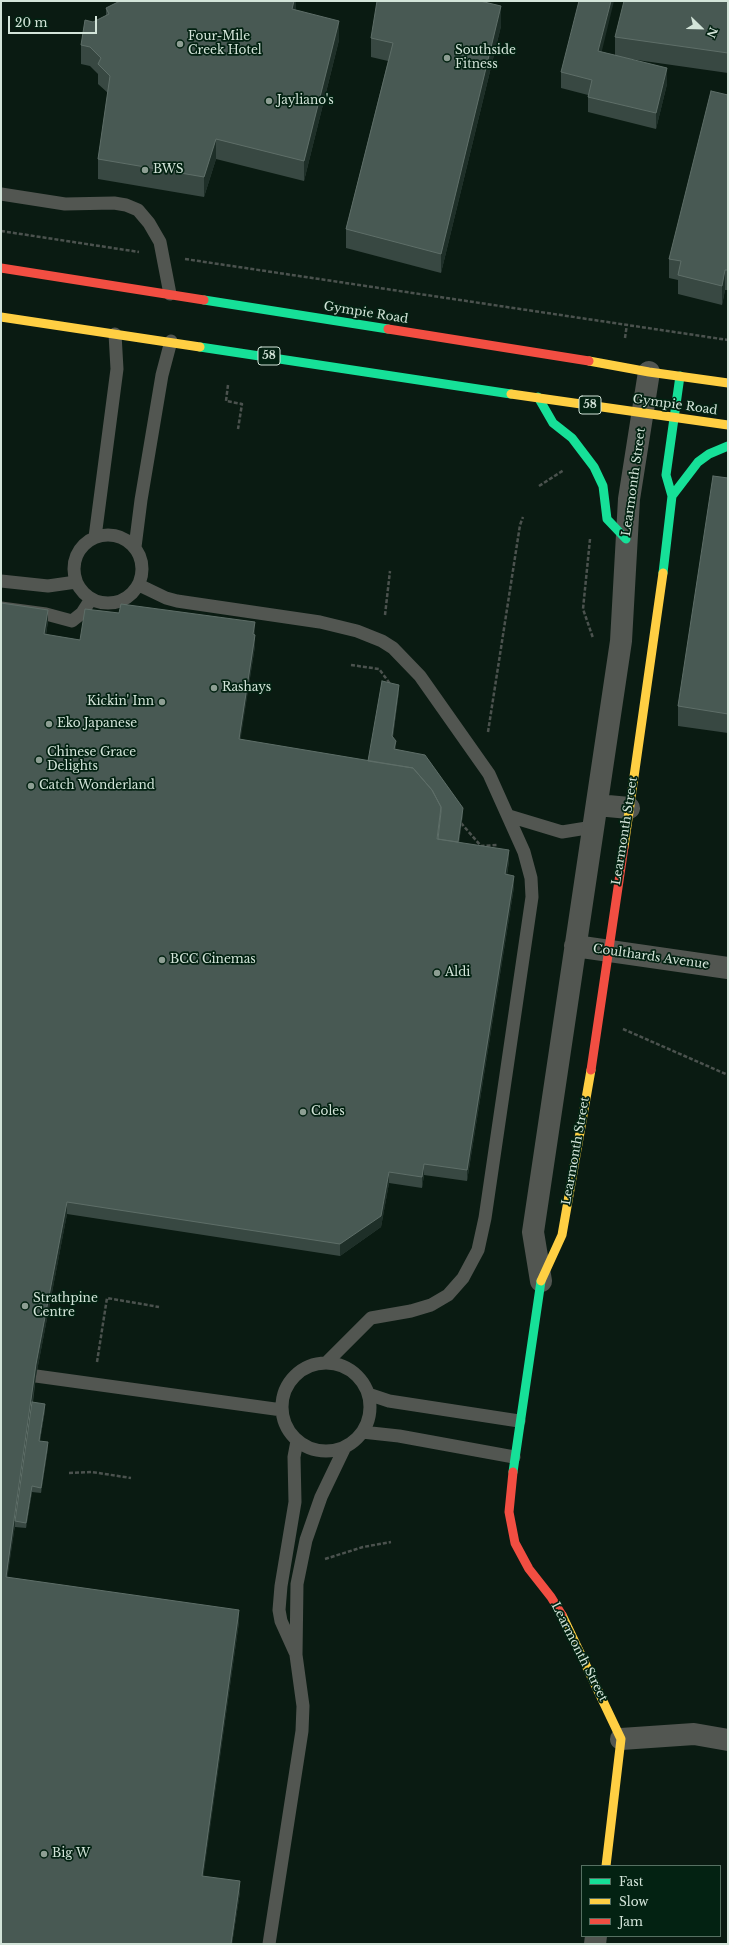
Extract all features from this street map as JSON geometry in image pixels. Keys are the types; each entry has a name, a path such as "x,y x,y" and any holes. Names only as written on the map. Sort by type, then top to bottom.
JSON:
{"main road":[{"name":"Gympie Road","path":"1,268 578,359 650,372 728,383"},
{"name":"Gympie Road","path":"1,316 728,425"},
{"name":"Learmonth Street","path":"621,1739 568,1626 551,1598 529,1569 515,1544 509,1512 514,1457 541,1281 562,1234 585,1106 609,951 664,568 672,496 666,475 680,376"},
{"path":"538,397 553,423 572,438 594,467 603,486 607,519 626,539"},
{"path":"672,496 698,462 709,454 728,446"},
{"path":"606,1865 621,1739"}],"street":[{"name":"Learmonth Street","path":"541,1281 533,1232 620,641 629,499 650,372"},
{"path":"596,805 629,808"},
{"name":"Coulthards Avenue","path":"575,946 728,968"},
{"path":"621,1739 694,1734 728,1740"}],"lane":[{"path":"1,194 65,204 126,205 138,210 149,223 160,242 170,294"},
{"path":"95,537 117,369 115,334"},
{"path":"135,547 160,383 171,341"},
{"path":"106,534 117,535 127,540 135,547 140,556 143,566 139,585 132,594 123,600 112,603 101,603 91,599 82,591 76,582 74,561 79,551 86,543 95,537 106,534"},
{"path":"1,580 48,586 76,582"},
{"path":"139,585 166,598 177,601 320,622 357,631 382,641 405,658 420,676 489,774 524,852 531,878 532,897 485,1218 478,1250 463,1278 448,1295 431,1305 371,1318 326,1363"},
{"path":"1,608 46,614 72,621 82,613 91,599"},
{"path":"509,816 562,832 593,827"},
{"path":"269,1944 302,1731 303,1706 296,1655 297,1584 302,1558 321,1497 345,1447 362,1432 368,1420 370,1407 368,1394 358,1377 349,1370 338,1364 326,1363 312,1365 299,1372 289,1383 283,1396 282,1410 284,1422 297,1441 307,1448 320,1451 332,1451 345,1447"},
{"path":"36,1376 265,1409 282,1410"},
{"path":"368,1394 397,1402 519,1421"},
{"path":"362,1432 399,1436 514,1457"},
{"path":"296,1655 281,1621 279,1610 281,1586 295,1502 294,1457 297,1441"}],"path":[{"path":"1,230 728,340"},
{"path":"625,338 627,324"},
{"path":"228,385 226,401 242,404 238,429"},
{"path":"539,486 569,467"},
{"path":"488,732 520,525 524,517"},
{"path":"590,535 583,609 595,644"},
{"path":"385,615 390,571"},
{"path":"351,665 379,669 392,686"},
{"path":"459,821 481,846 495,844 503,846"},
{"path":"618,1026 728,1075"},
{"path":"96,1370 107,1298 159,1307"},
{"path":"69,1473 92,1472 131,1478"},
{"path":"319,1560 363,1547 391,1542"}],"building":[{"path":"120,1 294,1 292,9 339,21 304,161 216,139 204,177 98,159 110,76 98,64 101,58 90,47 81,45 85,20 93,22 109,14 106,8"},
{"path":"377,1 480,1 501,6 441,254 346,229 393,43 371,38"},
{"path":"579,1 611,1 598,51 667,68 656,113 588,97 592,80 561,72"},
{"path":"624,1 728,1 728,53 615,37"},
{"path":"711,91 728,95 728,270 725,270 722,286 678,275 681,261 669,259"},
{"path":"713,476 728,478 728,714 678,706"},
{"name":"Strathpine Centre","path":"1,603 48,610 44,634 80,640 85,609 119,613 121,604 255,622 253,634 255,635 239,739 413,768 432,790 441,807 437,839 509,850 505,874 514,876 467,1170 424,1164 422,1177 389,1172 381,1216 340,1244 67,1202 36,1364 6,1577 239,1610 202,1876 240,1881 231,1944 1,1944"},
{"path":"382,681 399,685 392,736 396,741 394,749 425,755 463,808 458,842 438,839 441,807 432,790 413,768 368,761"},
{"path":"32,1402 45,1404 39,1441 48,1442 41,1488 32,1486 26,1523 15,1521"}],"traffic: fast":[{"path":"204,300 388,329"},
{"path":"200,347 511,394"},
{"path":"663,573 672,496 666,475 680,376"},
{"path":"538,397 553,423 572,438 594,467 603,486 607,519 626,539"},
{"path":"672,496 698,462 709,454 728,446"},
{"path":"513,1472 541,1281"}],"traffic: slow":[{"path":"1,317 200,347"},
{"path":"589,361 649,372 728,383"},
{"path":"511,394 728,425"},
{"path":"624,847 663,573"},
{"path":"541,1281 562,1235 591,1070"},
{"path":"562,1615 621,1739 606,1865"}],"traffic: jam":[{"path":"1,268 204,300"},
{"path":"388,329 589,361"},
{"path":"591,1070 624,847"},
{"path":"513,1472 509,1512 515,1543 529,1569 551,1597 562,1615"}],"place":[{"name":"Four-Mile Creek Hotel","path":"180,44"},
{"name":"Southside Fitness","path":"447,58"},
{"name":"Jayliano's","path":"269,101"},
{"name":"BWS","path":"145,170"},
{"name":"Rashays","path":"214,688"},
{"name":"Kickin' Inn","path":"162,702"},
{"name":"Eko Japanese","path":"49,724"},
{"name":"Chinese Grace Delights","path":"39,760"},
{"name":"Catch Wonderland","path":"31,786"},
{"name":"BCC Cinemas","path":"162,960"},
{"name":"Aldi","path":"437,973"},
{"name":"Coles","path":"303,1112"},
{"name":"Strathpine Centre","path":"25,1306"},
{"name":"Big W","path":"44,1854"}]}
